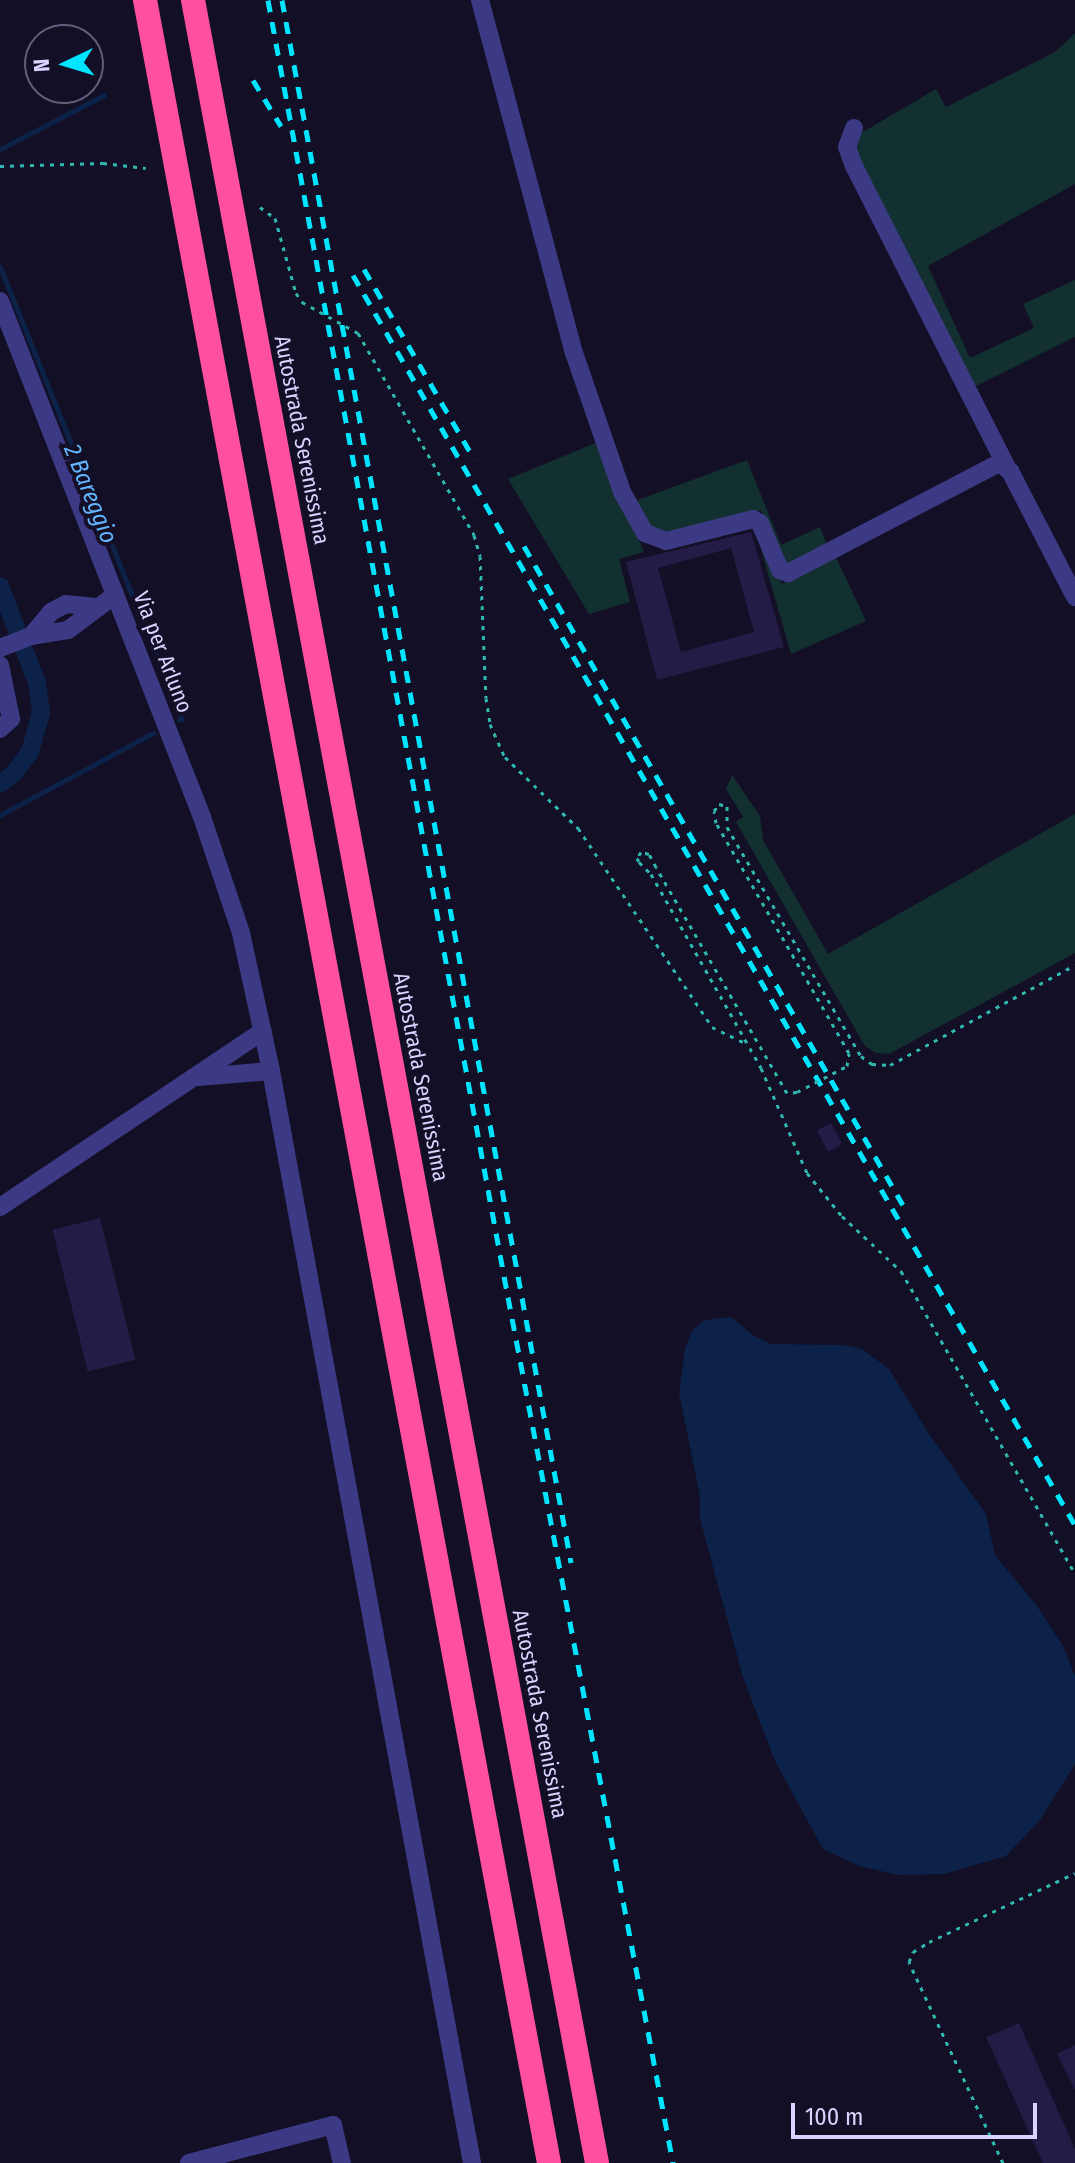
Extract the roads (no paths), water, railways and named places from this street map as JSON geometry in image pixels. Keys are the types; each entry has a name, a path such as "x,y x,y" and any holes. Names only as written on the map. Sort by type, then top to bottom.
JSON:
{"highway":[{"path":"145,0 549,2163"},
{"name":"Autostrada Serenissima","path":"193,0 597,2163"}],"street":[{"path":"480,0 574,353 622,492 645,533 666,541 753,519 760,523 780,570 788,573 993,465 1006,466"},
{"path":"854,128 847,147 854,166 1075,597"},
{"name":"Via per Arluno","path":"0,301 207,831 241,933 271,1071 472,2163"},
{"path":"15,642 68,630 115,595"},
{"path":"0,665 11,719 0,729"},
{"path":"0,1207 262,1029"},
{"path":"195,1077 271,1071"},
{"path":"189,2163 333,2125 342,2163"}],"water":[{"path":"731,1317 754,1336 771,1344 843,1345 862,1349 889,1369 929,1434 986,1514 995,1555 1037,1606 1063,1646 1075,1676 1075,1764 1040,1820 1006,1856 944,1874 898,1875 859,1866 823,1849 775,1761 743,1677 700,1519 700,1496 679,1393 685,1349 692,1331 704,1320"}],"waterway":[{"name":"2 Bareggio","path":"0,149 87,104"},
{"name":"2 Bareggio","path":"0,267 182,719 179,720"},
{"path":"0,586 37,683 41,713 30,752 14,773 0,784"},
{"name":"2 Bareggio","path":"0,815 153,733"}],"railway":[{"path":"268,0 508,1297 673,2163"},
{"path":"282,0 571,1562"},
{"path":"253,80 281,126"},
{"path":"364,269 474,459"},
{"path":"353,275 1075,1525"},
{"path":"524,546 903,1205"}]}
